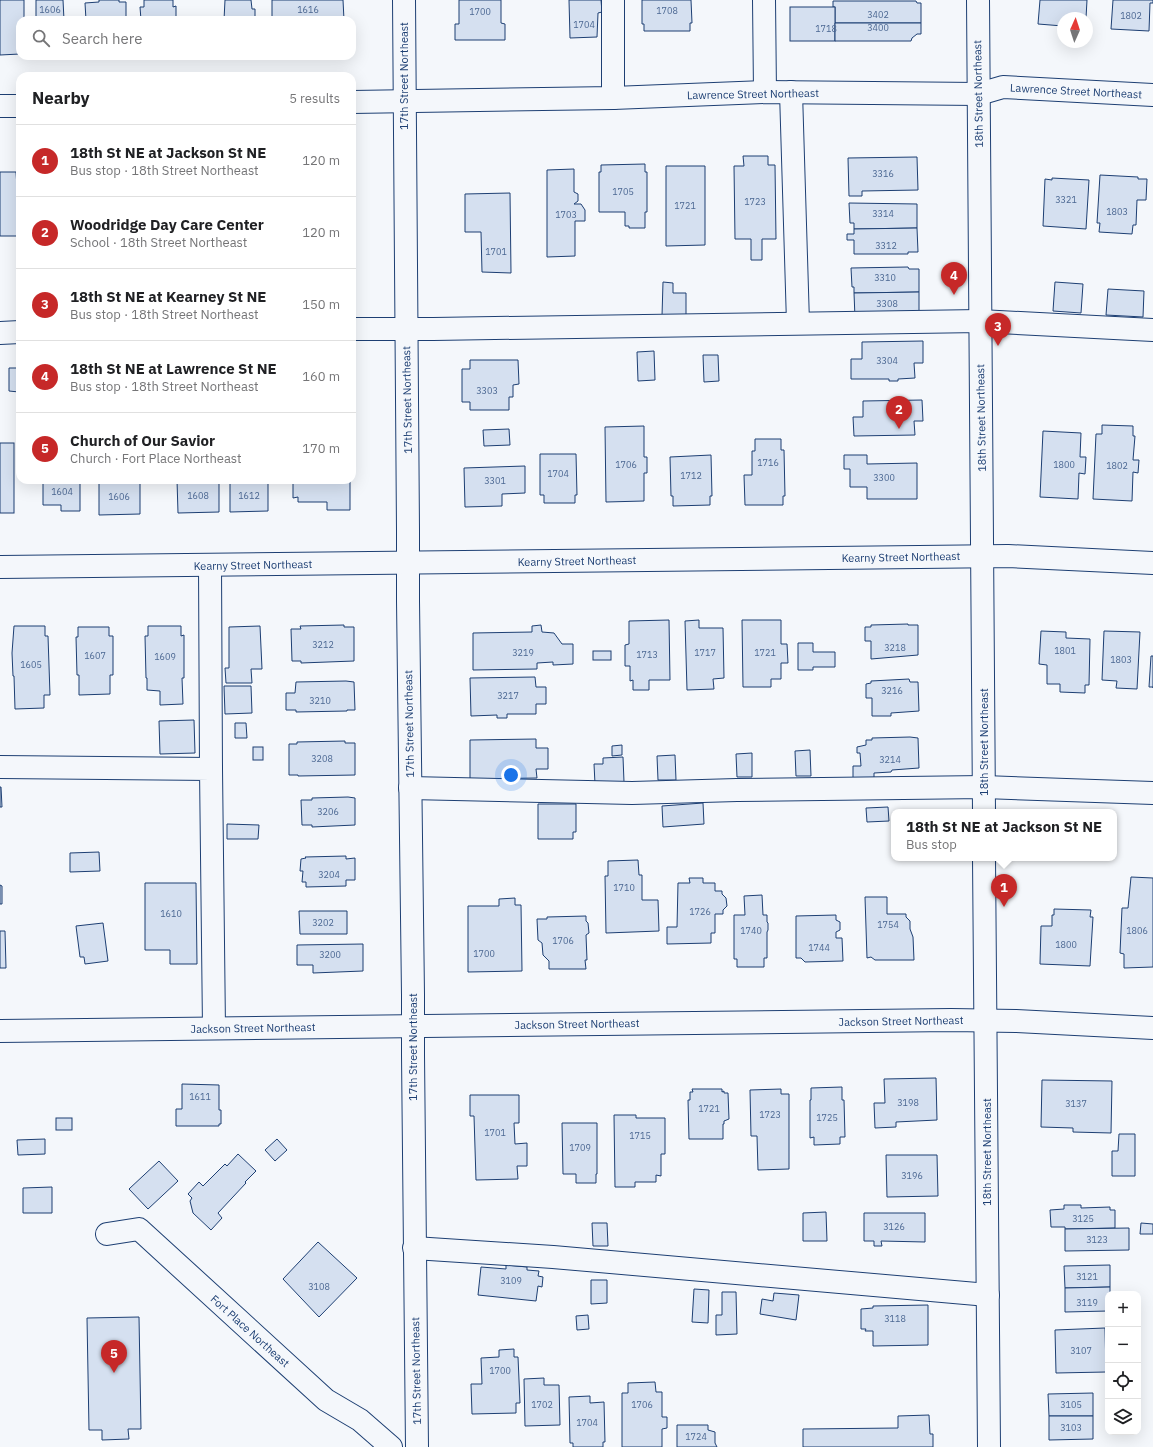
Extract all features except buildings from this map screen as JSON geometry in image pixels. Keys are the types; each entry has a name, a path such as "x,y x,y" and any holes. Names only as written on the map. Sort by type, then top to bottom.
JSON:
{"street":[{"name":"17th Street Northeast","path":"404,0 414,1248 417,1447"},
{"path":"613,0 613,98"},
{"path":"764,0 765,92"},
{"name":"18th Street Northeast","path":"978,0 984,809"},
{"name":"Lawrence Street Northeast","path":"356,102 613,98 765,92 978,94 1003,87 1153,95"},
{"path":"791,92 798,323"},
{"path":"0,106 16,106"},
{"path":"356,329 980,321 1153,330"},
{"path":"0,333 16,332"},
{"name":"Kearny Street Northeast","path":"0,567 982,556 1019,556 1153,563"},
{"path":"210,565 214,1028"},
{"path":"0,767 211,769"},
{"path":"410,788 632,793 737,790 984,787 1153,793"},
{"name":"18th Street Northeast","path":"984,861 989,1447"},
{"name":"Jackson Street Northeast","path":"0,1031 986,1020 1153,1028"},
{"name":"Fort Place Northeast","path":"107,1234 139,1229 326,1400 360,1420 391,1447"},
{"path":"414,1248 561,1258 988,1295"}],"place":[{"name":"18th St NE at Lawrence St NE","path":"954,295"},
{"name":"18th St NE at Kearney St NE","path":"998,346"},
{"name":"Woodridge Day Care Center","path":"899,429"},
{"name":"18th St NE at Jackson St NE","path":"1004,907"},
{"name":"Church of Our Savior","path":"114,1373"}]}
